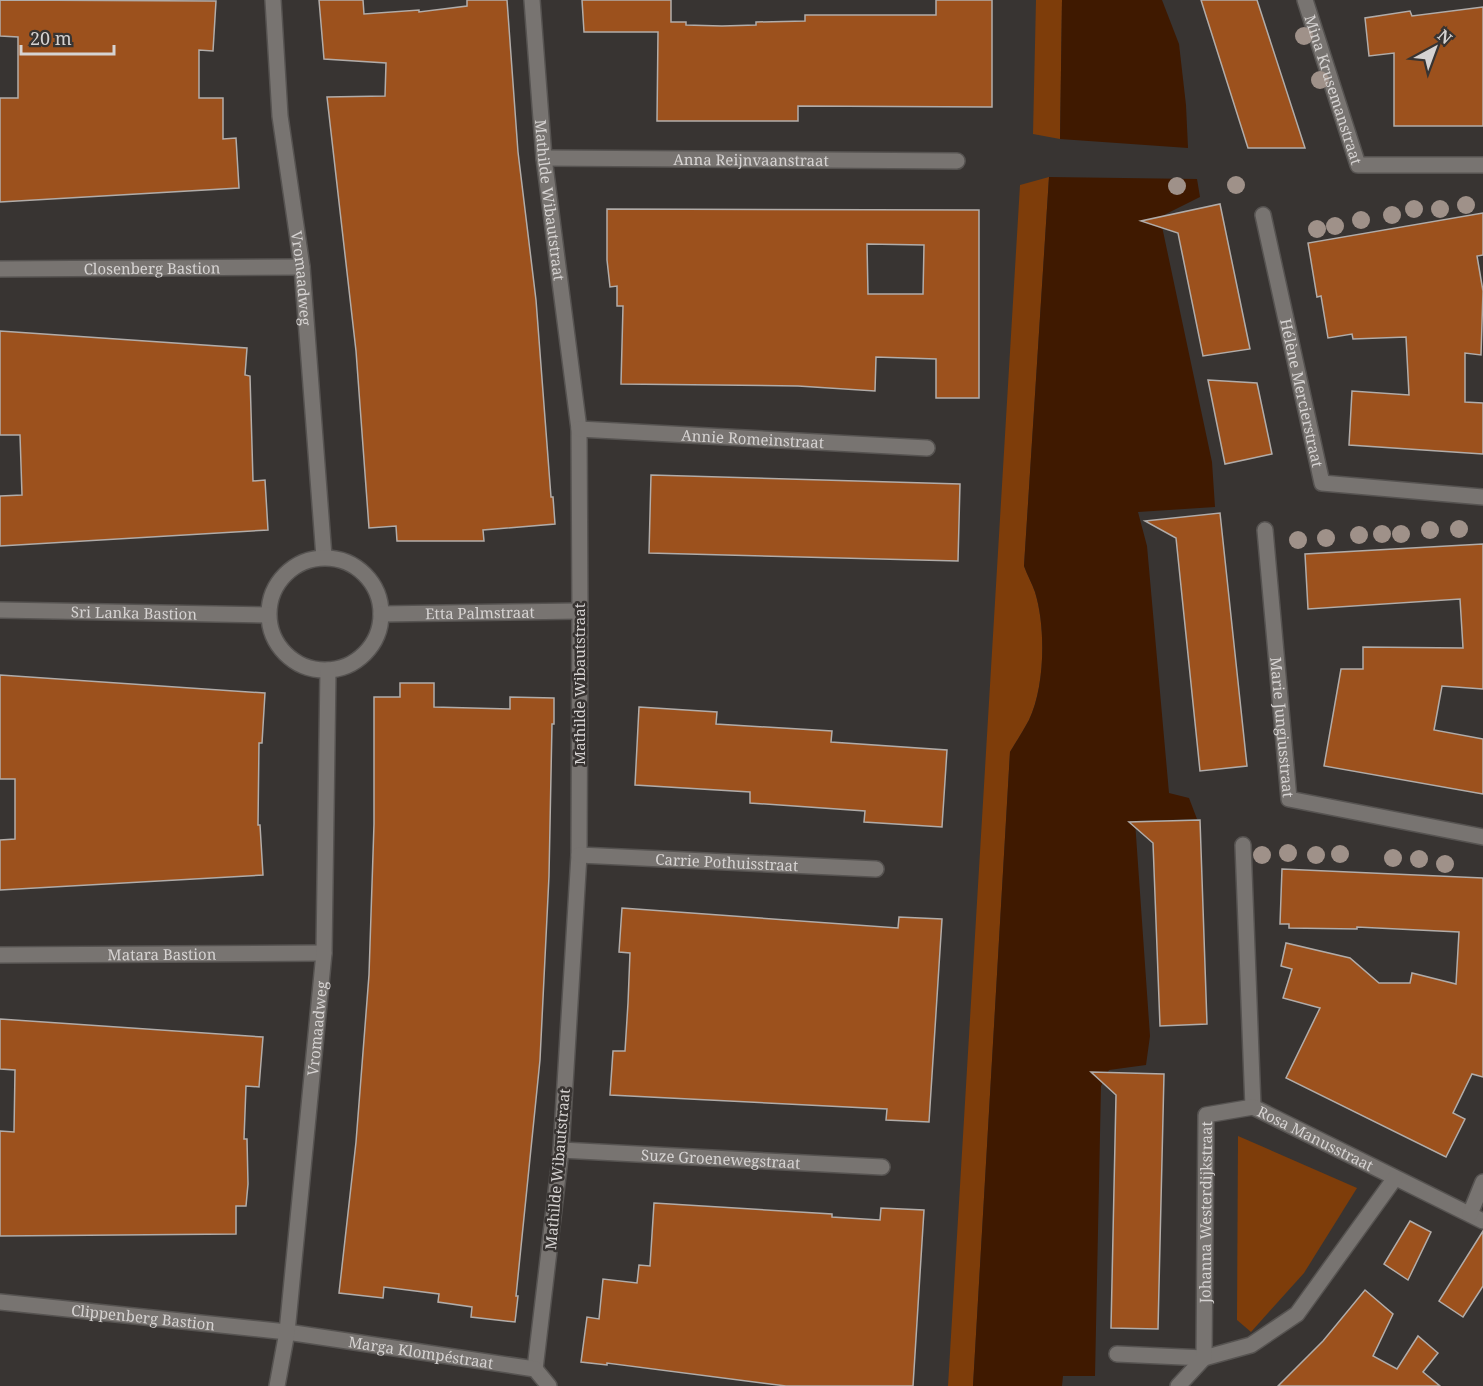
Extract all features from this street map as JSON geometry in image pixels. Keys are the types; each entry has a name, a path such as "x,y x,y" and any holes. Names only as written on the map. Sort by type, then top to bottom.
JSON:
{"street":[{"name":"Vromaadweg","path":"273,0 280,116 302,267 324,557"},
{"name":"Mathilde Wibautstraat","path":"532,0 544,158 579,429 580,611 579,855 561,1150 535,1369"},
{"name":"Mina Krusemanstraat","path":"1305,0 1358,165 1483,165"},
{"name":"Anna Reijnvaanstraat","path":"544,158 957,161"},
{"name":"Hélène Mercierstraat","path":"1263,215 1322,483 1483,496"},
{"name":"Closenberg Bastion","path":"0,269 302,267"},
{"name":"Annie Romeinstraat","path":"579,429 927,448"},
{"name":"Marie Jungiusstraat","path":"1265,530 1289,799 1483,837"},
{"path":"324,557 342,560 368,578 375,589 381,614 376,638 362,656 346,666 328,670 303,666 288,656 276,643 270,629 268,615 273,593 285,573 310,559 324,557"},
{"name":"Sri Lanka Bastion","path":"0,610 268,615"},
{"name":"Etta Palmstraat","path":"381,614 580,611"},
{"name":"Vromaadweg","path":"277,1386 287,1332 324,953 328,670"},
{"name":"Rosa Manusstraat","path":"1243,844 1253,1107 1477,1217"},
{"name":"Carrie Pothuisstraat","path":"579,855 876,869"},
{"name":"Matara Bastion","path":"0,956 324,953"},
{"name":"Johanna Westerdijkstraat","path":"1204,1358 1206,1115 1253,1107"},
{"name":"Suze Groenewegstraat","path":"561,1150 882,1167"},
{"path":"1117,1354 1204,1358 1251,1346 1297,1314 1395,1178"},
{"path":"1477,1217 1483,1182"},
{"name":"Clippenberg Bastion","path":"0,1302 287,1332"},
{"name":"Marga Klompéstraat","path":"287,1332 535,1369"},
{"path":"1178,1386 1204,1358"},
{"path":"535,1369 549,1386"}],"shaded area":[{"path":"1036,0 1062,0 1060,139 1033,134"},
{"path":"1062,0 1162,0 1179,44 1188,148 1060,139"},
{"path":"1049,177 1024,566 1039,606 1042,639 1041,674 1029,720 1010,752 973,1386 948,1386 1020,185"},
{"path":"1049,177 1197,179 1200,197 1160,217 1212,462 1215,507 1138,512 1147,546 1169,793 1189,798 1197,819 1135,821 1150,1036 1146,1065 1109,1070 1101,1086 1095,1376 1063,1376 1062,1386 973,1386 1010,752 1029,720 1041,674 1042,639 1039,606 1024,566"},
{"path":"1238,1136 1357,1188 1304,1273 1251,1332 1237,1320"}],"building":[{"path":"0,0 216,1 213,51 199,50 199,98 223,98 223,139 236,138 239,188 0,202 0,98 18,98 18,37 0,36"},
{"path":"319,0 363,0 364,14 419,10 419,12 467,6 467,0 507,0 518,152 536,300 555,524 483,530 484,541 397,541 396,526 369,528 356,351 327,97 385,96 386,63 324,59"},
{"path":"582,0 671,0 671,22 686,22 686,25 722,26 756,25 756,22 805,21 805,15 936,15 936,0 992,0 992,107 798,106 798,121 657,121 658,32 584,32"},
{"path":"1201,0 1257,0 1305,148 1248,148"},
{"path":"1483,7 1483,126 1394,126 1394,53 1369,56 1365,18 1410,11 1412,16"},
{"path":"1220,204 1250,349 1203,356 1178,233 1141,221"},
{"path":"607,209 979,210 979,398 936,398 936,359 876,357 875,391 798,386 621,384 623,306 617,306 617,286 610,287 607,260","holes":["867,244 924,245 923,294 868,294"]},
{"path":"1483,213 1483,255 1477,256 1483,291 1481,355 1465,353 1465,402 1483,403 1483,454 1349,445 1352,391 1409,395 1406,337 1353,339 1352,334 1328,338 1321,296 1317,297 1308,243"},
{"path":"0,331 247,348 245,375 250,376 253,481 265,480 268,530 0,546 0,496 22,495 20,435 0,435"},
{"path":"1208,380 1257,383 1272,454 1225,464"},
{"path":"651,475 960,484 958,561 649,553"},
{"path":"1220,513 1247,766 1200,771 1176,538 1145,521"},
{"path":"1483,544 1483,689 1442,686 1434,730 1483,739 1483,794 1324,766 1341,669 1363,669 1363,647 1463,648 1460,599 1308,609 1305,554"},
{"path":"0,675 265,693 262,743 259,743 258,825 260,825 263,875 0,890 0,840 15,839 15,779 0,779"},
{"path":"400,683 434,683 434,707 510,709 510,697 554,698 549,876 540,1060 515,1322 471,1317 472,1307 438,1302 439,1294 384,1287 383,1298 339,1293 356,1142 369,975 374,824 374,697 400,697"},
{"path":"639,707 717,712 716,724 832,731 831,742 947,750 942,827 864,822 865,811 750,803 750,792 635,785"},
{"path":"1200,820 1207,1024 1160,1026 1153,843 1129,822"},
{"path":"1282,869 1483,878 1483,1077 1472,1074 1453,1113 1465,1119 1446,1157 1286,1078 1320,1008 1283,998 1292,969 1281,966 1286,943 1350,958 1379,983 1410,983 1412,973 1456,984 1459,932 1357,927 1357,929 1289,928 1289,924 1280,924"},
{"path":"622,908 898,928 899,917 942,919 929,1122 886,1120 887,1109 610,1095 613,1051 625,1051 630,953 619,952"},
{"path":"0,1019 263,1037 259,1087 246,1086 244,1139 247,1139 248,1184 246,1206 236,1206 236,1234 0,1236 0,1131 14,1132 15,1070 0,1069"},
{"path":"1091,1072 1164,1074 1158,1329 1111,1328 1116,1095"},
{"path":"654,1203 832,1214 832,1217 880,1220 881,1208 924,1210 913,1386 786,1386 607,1363 607,1365 581,1362 587,1317 599,1319 603,1279 637,1283 639,1265 650,1266"},
{"path":"1410,1221 1431,1232 1408,1280 1384,1264"},
{"path":"1483,1231 1483,1286 1463,1317 1439,1301"},
{"path":"1365,1290 1393,1314 1373,1356 1397,1369 1418,1336 1438,1353 1423,1372 1440,1386 1278,1386 1323,1341"}]}
